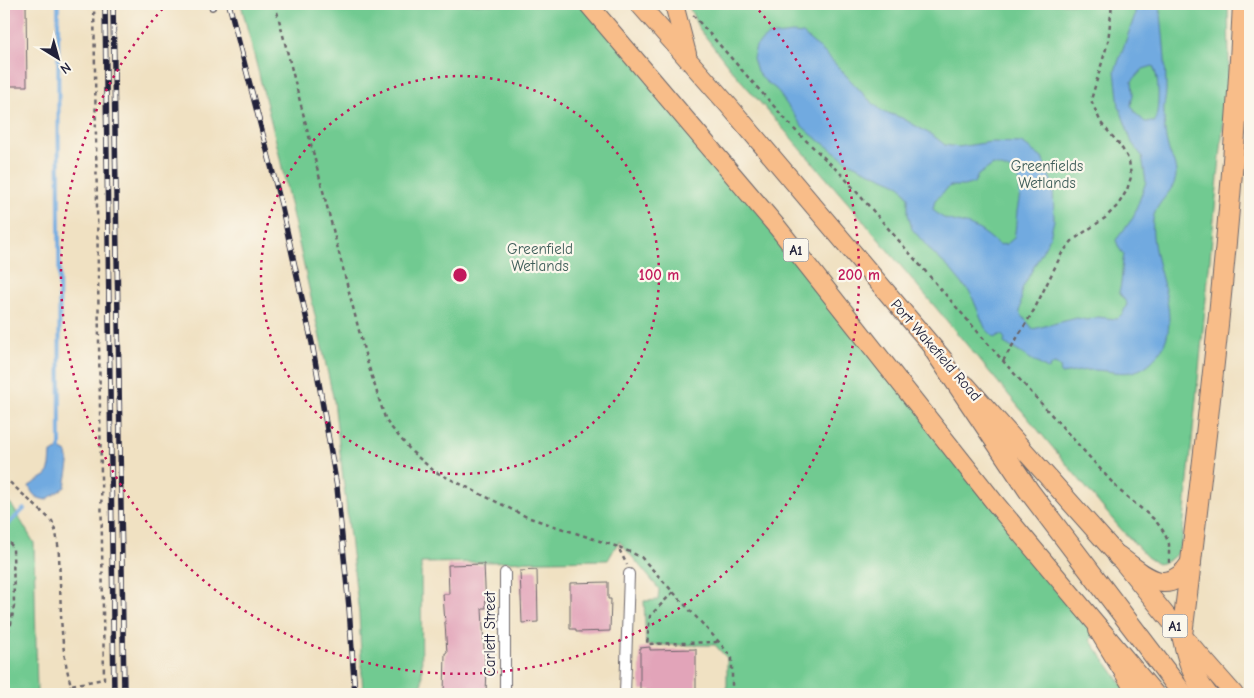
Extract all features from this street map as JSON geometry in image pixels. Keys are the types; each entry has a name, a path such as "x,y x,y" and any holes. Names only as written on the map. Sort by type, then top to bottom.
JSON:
{"highway":[{"name":"A1","path":"588,4 778,228 995,502 1099,630 1155,694"},
{"name":"Port Wakefield Road","path":"639,4 935,351 1118,556 1182,635 1234,694"},
{"path":"1207,694 1198,684 1190,666 1182,635 1216,347 1239,82 1243,4"},
{"path":"675,6 687,58"},
{"path":"935,351 1029,491 1183,694"},
{"path":"1118,556 1148,578 1161,583 1177,578 1186,572 1191,563"},
{"path":"1099,630 1138,694"}],"street":[{"name":"Carlett Street","path":"505,573 505,694"},
{"path":"625,694 629,574"}],"path":[{"path":"71,685 104,679 94,4"},
{"path":"276,4 366,358 386,421 390,428 412,452 434,471 527,517 639,555 732,658 732,694"},
{"path":"1003,361 1034,310 1062,253 1073,240 1105,218 1118,204 1127,190 1131,177 1129,160 1120,145 1101,123 1091,100 1108,42 1112,4"},
{"path":"675,6 690,12 795,130 842,175 1003,361 1120,491 1154,520 1164,532 1169,544 1169,566"},
{"path":"4,477 52,521 56,531 65,664 71,685 68,694"},
{"path":"4,537 13,547 14,606 4,646"},
{"path":"618,547 629,574"},
{"path":"673,592 650,616 647,644 719,642"}],"green space":[{"name":"Greenfield Wetlands","path":"241,4 588,4 1099,630 1090,640 1129,694 723,694 727,686 727,658 715,645 646,645 644,601 658,600 659,589 619,541 608,560 421,563 422,694 363,694 359,614 334,401 277,145"},
{"name":"Greenfields Wetlands","path":"688,4 1228,4 1229,67 1182,541 1179,550 1174,556 1158,564 1147,557 1119,527 855,211 730,68 698,27"},
{"path":"4,499 11,504 34,543 37,694 4,694"}],"water":[{"path":"1135,4 1160,4 1166,91 1165,131 1176,173 1173,185 1158,207 1153,220 1156,256 1169,312 1168,329 1163,346 1152,361 1145,367 1123,373 1084,370 1061,374 1060,367 1055,364 1050,366 1049,370 1004,343 1005,339 1002,335 995,338 985,328 971,294 912,229 908,214 908,197 900,185 850,163 812,135 802,126 776,89 765,81 757,71 753,58 756,46 767,36 793,33 803,34 826,54 867,98 882,111 902,118 945,145 958,147 991,142 1022,143 1042,158 1053,185 1054,220 1050,237 1022,289 1020,313 1033,329 1077,318 1087,320 1097,317 1117,319 1123,313 1127,304 1119,292 1124,255 1116,240 1133,218 1146,182 1142,156 1132,143 1119,106 1115,71 1135,15","holes":["1153,66 1158,85 1156,116 1155,122 1145,122 1136,114 1131,105 1133,94 1132,81 1143,69","993,165 1011,171 1019,180 1020,193 1016,228 1014,238 1007,244 999,245 979,230 942,217 933,209 935,200 950,186 964,186 974,183 978,175"]},
{"path":"60,449 67,453 69,464 65,487 46,500 37,497 29,486 47,475 51,453"}],"building":[{"path":"4,4 26,4 27,86 4,86"},
{"path":"484,564 486,608 482,608 485,666 487,666 486,694 444,694 445,653 447,653 443,594 449,594 448,565"},
{"path":"537,570 538,622 522,623 520,571"},
{"path":"608,582 608,599 611,599 610,631 576,632 576,629 570,629 570,583"},
{"path":"650,647 650,650 696,649 696,694 651,694 651,690 640,690 640,648"}],"waterway":[{"path":"58,4 60,449"},
{"path":"5,527 24,509"}],"railway":[{"path":"105,4 114,694"},
{"path":"113,4 124,694"},
{"path":"229,4 281,204 312,343 337,487 349,607 355,694"}]}
